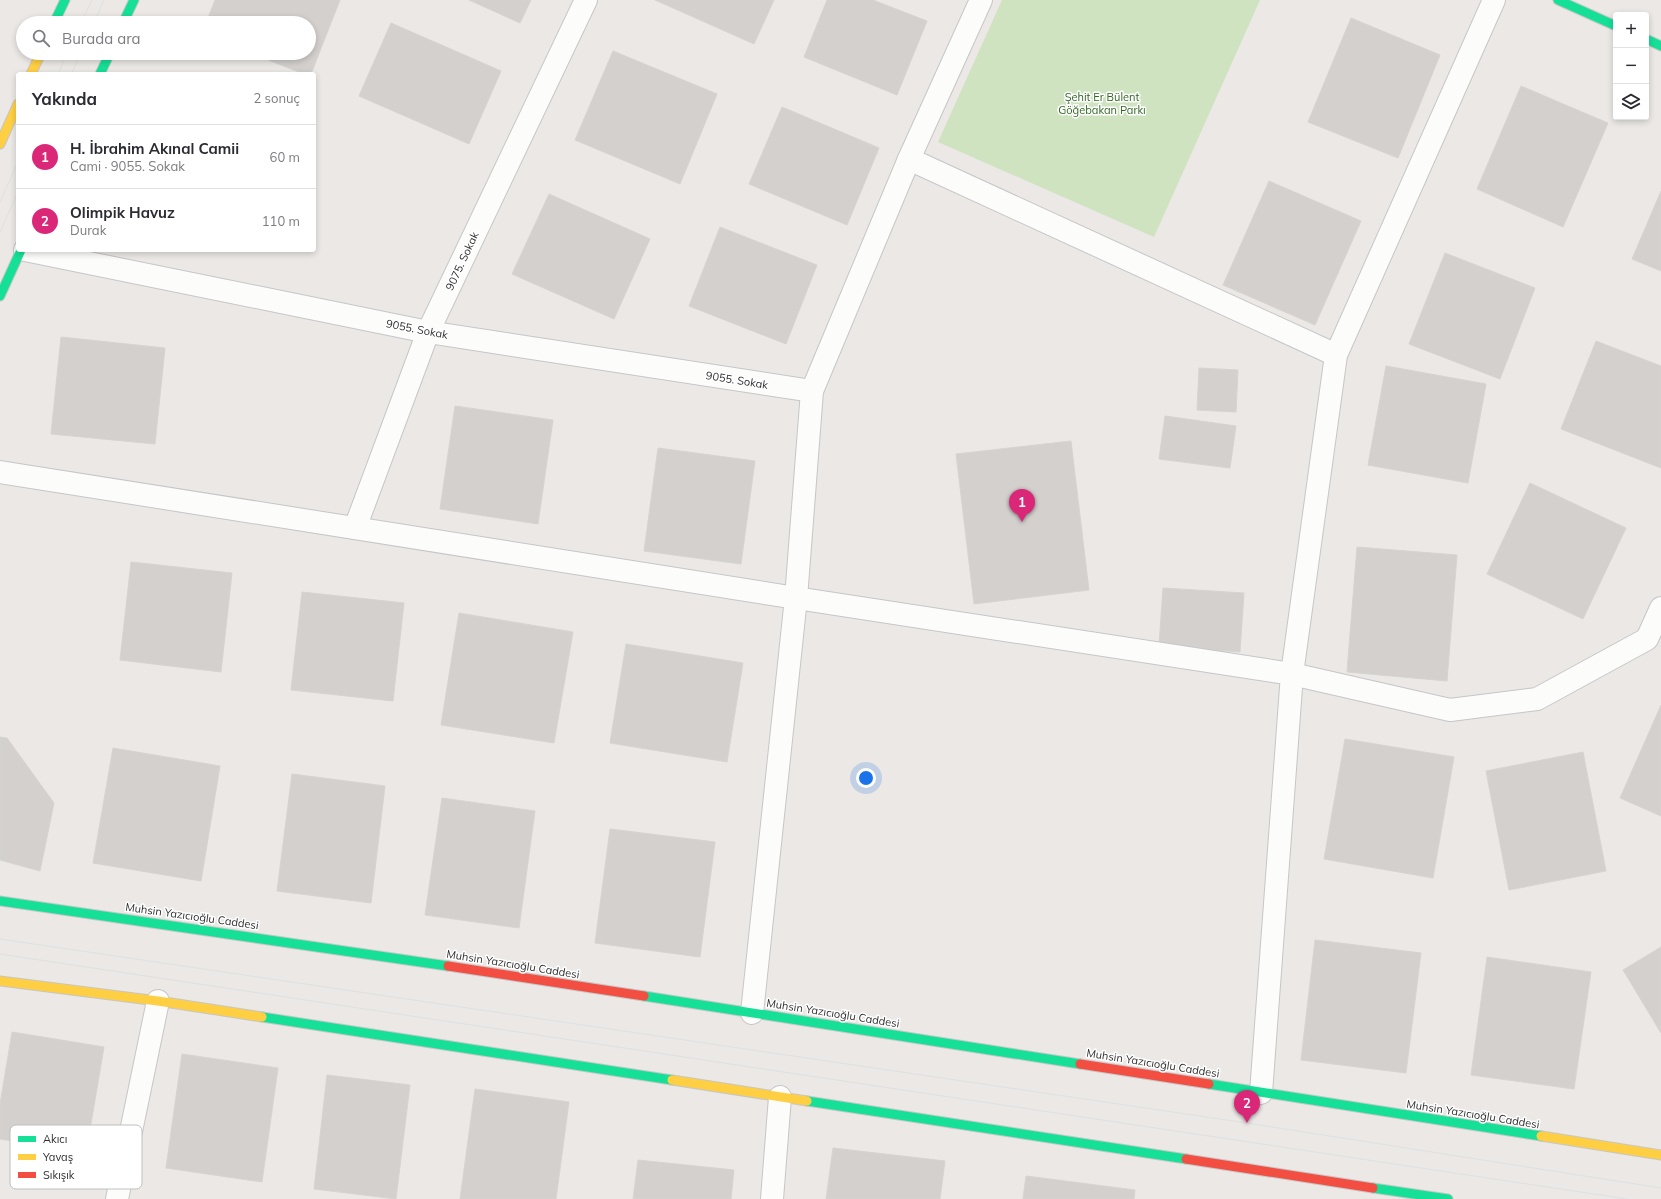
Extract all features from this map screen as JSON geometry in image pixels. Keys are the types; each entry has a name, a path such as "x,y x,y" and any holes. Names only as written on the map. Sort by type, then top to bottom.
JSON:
{"main road":[{"path":"57,16 65,0"},
{"path":"126,16 134,0"},
{"path":"1558,0 1613,25"},
{"path":"1649,40 1661,46"},
{"path":"33,72 38,60"},
{"path":"101,72 107,60"},
{"path":"0,144 16,108"},
{"path":"0,296 20,252"},
{"name":"Muhsin Yazıcıoğlu Caddesi","path":"0,901 488,972 1661,1155"},
{"path":"0,981 158,1001 780,1098 1371,1194 1448,1199"},
{"path":"1648,1153 1661,1149"}],"street":[{"name":"9075. Sokak","path":"354,528 428,332 586,0"},
{"path":"752,1013 796,598 812,391 909,159 981,0"},
{"path":"1261,1093 1292,674 1336,355 1494,0"},
{"path":"909,159 1336,355"},
{"name":"9055. Sokak","path":"36,252 428,332 812,391"},
{"path":"0,472 796,598 1292,674 1450,710 1537,699 1654,642 1661,608"},
{"path":"132,1125 158,1001"},
{"path":"772,1199 780,1098"},
{"path":"117,1199 119,1189"}],"green space":[{"name":"Şehit Er Bülent Göğebakan Parkı","path":"1002,0 1260,0 1154,237 938,142"}],"building":[{"path":"215,0 340,0 312,72 299,72 268,60 316,60 316,16 209,16"},
{"path":"469,0 531,0 520,23"},
{"path":"655,0 774,0 754,44"},
{"path":"827,0 873,0 927,21 897,95 804,57"},
{"path":"1351,18 1440,55 1398,158 1308,122"},
{"path":"391,23 501,71 469,144 359,96"},
{"path":"613,51 717,94 680,184 575,140"},
{"path":"1521,86 1608,123 1563,227 1477,189"},
{"path":"782,107 879,148 847,225 749,184"},
{"path":"1269,181 1361,221 1315,325 1223,285"},
{"path":"1661,191 1661,271 1632,259"},
{"path":"549,194 650,239 614,319 512,274"},
{"path":"720,227 817,265 786,344 689,306"},
{"path":"1445,253 1535,288 1500,379 1409,344"},
{"path":"61,337 165,348 155,444 51,434"},
{"path":"1596,341 1661,366 1661,468 1561,429"},
{"path":"1386,366 1486,384 1468,483 1368,465"},
{"path":"1199,368 1238,370 1236,412 1197,410"},
{"path":"455,406 553,420 538,524 440,509"},
{"path":"1165,416 1236,426 1230,468 1159,459"},
{"path":"1071,441 1089,590 974,604 956,454"},
{"path":"658,448 755,461 741,564 644,551"},
{"path":"1530,483 1626,528 1583,619 1487,574"},
{"path":"1357,547 1457,555 1447,681 1347,672"},
{"path":"131,562 232,573 221,672 120,660"},
{"path":"1163,588 1244,593 1240,652 1159,646"},
{"path":"302,592 404,603 393,701 291,690"},
{"path":"459,613 573,632 554,743 441,725"},
{"path":"626,644 743,663 727,762 610,743"},
{"path":"1661,705 1661,816 1620,798"},
{"path":"0,737 7,738 54,803 40,871 0,860"},
{"path":"1345,739 1454,757 1433,878 1324,859"},
{"path":"113,748 220,766 201,881 93,863"},
{"path":"1583,752 1606,871 1509,890 1486,771"},
{"path":"292,774 385,786 371,903 277,891"},
{"path":"442,798 535,811 519,928 425,915"},
{"path":"610,829 715,842 700,957 595,943"},
{"path":"1315,940 1421,953 1406,1073 1301,1060"},
{"path":"1661,947 1661,1033 1623,970"},
{"path":"1487,957 1591,972 1574,1089 1471,1075"},
{"path":"12,1032 104,1047 91,1125 10,1125 10,1141 0,1139 0,1104"},
{"path":"182,1054 278,1068 262,1182 166,1168"},
{"path":"327,1075 410,1085 396,1199 314,1189"},
{"path":"475,1089 569,1102 556,1199 460,1199"},
{"path":"833,1148 945,1161 940,1199 826,1199"},
{"path":"638,1160 734,1170 731,1199 633,1199"},
{"path":"1026,1176 1135,1190 1134,1199 1023,1199"}],"tram line":[{"path":"84,16 92,0"},
{"path":"97,16 104,0"},
{"path":"59,72 64,60"},
{"path":"72,72 78,60"},
{"path":"0,202 16,166"},
{"path":"0,232 16,196"},
{"path":"0,939 1247,1123 1661,1188"},
{"path":"0,954 1627,1199"}],"traffic: fast":[{"path":"57,16 65,0"},
{"path":"126,16 134,0"},
{"path":"1558,0 1613,25"},
{"path":"1649,40 1661,46"},
{"path":"101,72 107,60"},
{"path":"0,296 20,252"},
{"path":"0,901 448,966"},
{"path":"644,996 1080,1064"},
{"path":"262,1017 672,1080"},
{"path":"1209,1084 1541,1136"},
{"path":"807,1101 1186,1159"},
{"path":"1373,1188 1448,1199"}],"traffic: slow":[{"path":"32,72 38,60"},
{"path":"0,144 16,108"},
{"path":"0,981 158,1001 262,1017"},
{"path":"672,1080 807,1101"},
{"path":"1541,1136 1661,1155"}],"traffic: jam":[{"path":"448,966 644,996"},
{"path":"1080,1064 1209,1084"},
{"path":"1186,1159 1373,1188"}],"place":[{"name":"H. İbrahim Akınal Camii","path":"1022,522"},
{"name":"Olimpik Havuz","path":"1247,1123"}]}
